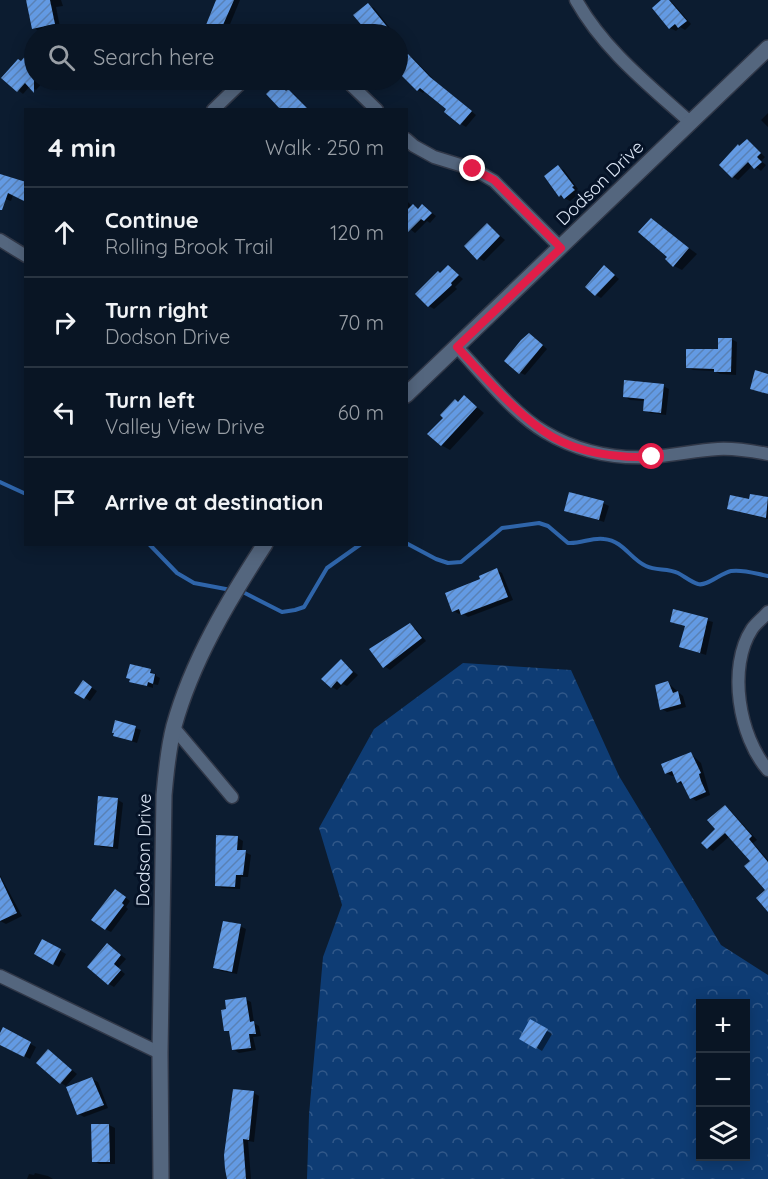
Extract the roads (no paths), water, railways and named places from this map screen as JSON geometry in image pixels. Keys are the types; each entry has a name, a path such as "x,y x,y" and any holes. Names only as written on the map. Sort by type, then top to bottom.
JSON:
{"street":[{"path":"576,0 609,46 691,123"},
{"name":"Dodson Drive","path":"408,393 768,48"},
{"path":"215,108 234,90"},
{"path":"356,90 375,108"},
{"path":"408,141 434,157 473,169 494,180 561,248"},
{"path":"0,240 24,255"},
{"path":"457,347 512,405 544,432 595,453 629,458 718,449 768,454"},
{"name":"Dodson Drive","path":"161,1179 160,1053 164,795 167,761 186,689 202,652 264,546"},
{"path":"768,612 752,627 745,641 740,662 738,700 745,731 759,760 768,770"},
{"path":"174,728 232,796"},
{"path":"0,976 160,1053"}],"waterway":[{"path":"0,482 24,493"},
{"path":"408,544 436,559 448,563 461,562 502,528 539,523 548,526 568,543 611,540 640,563 674,571 698,584 705,584 731,571 745,571 768,576"},
{"path":"151,546 177,573 194,583 231,590"},
{"path":"241,591 282,612 304,607 327,568 358,546"}]}
